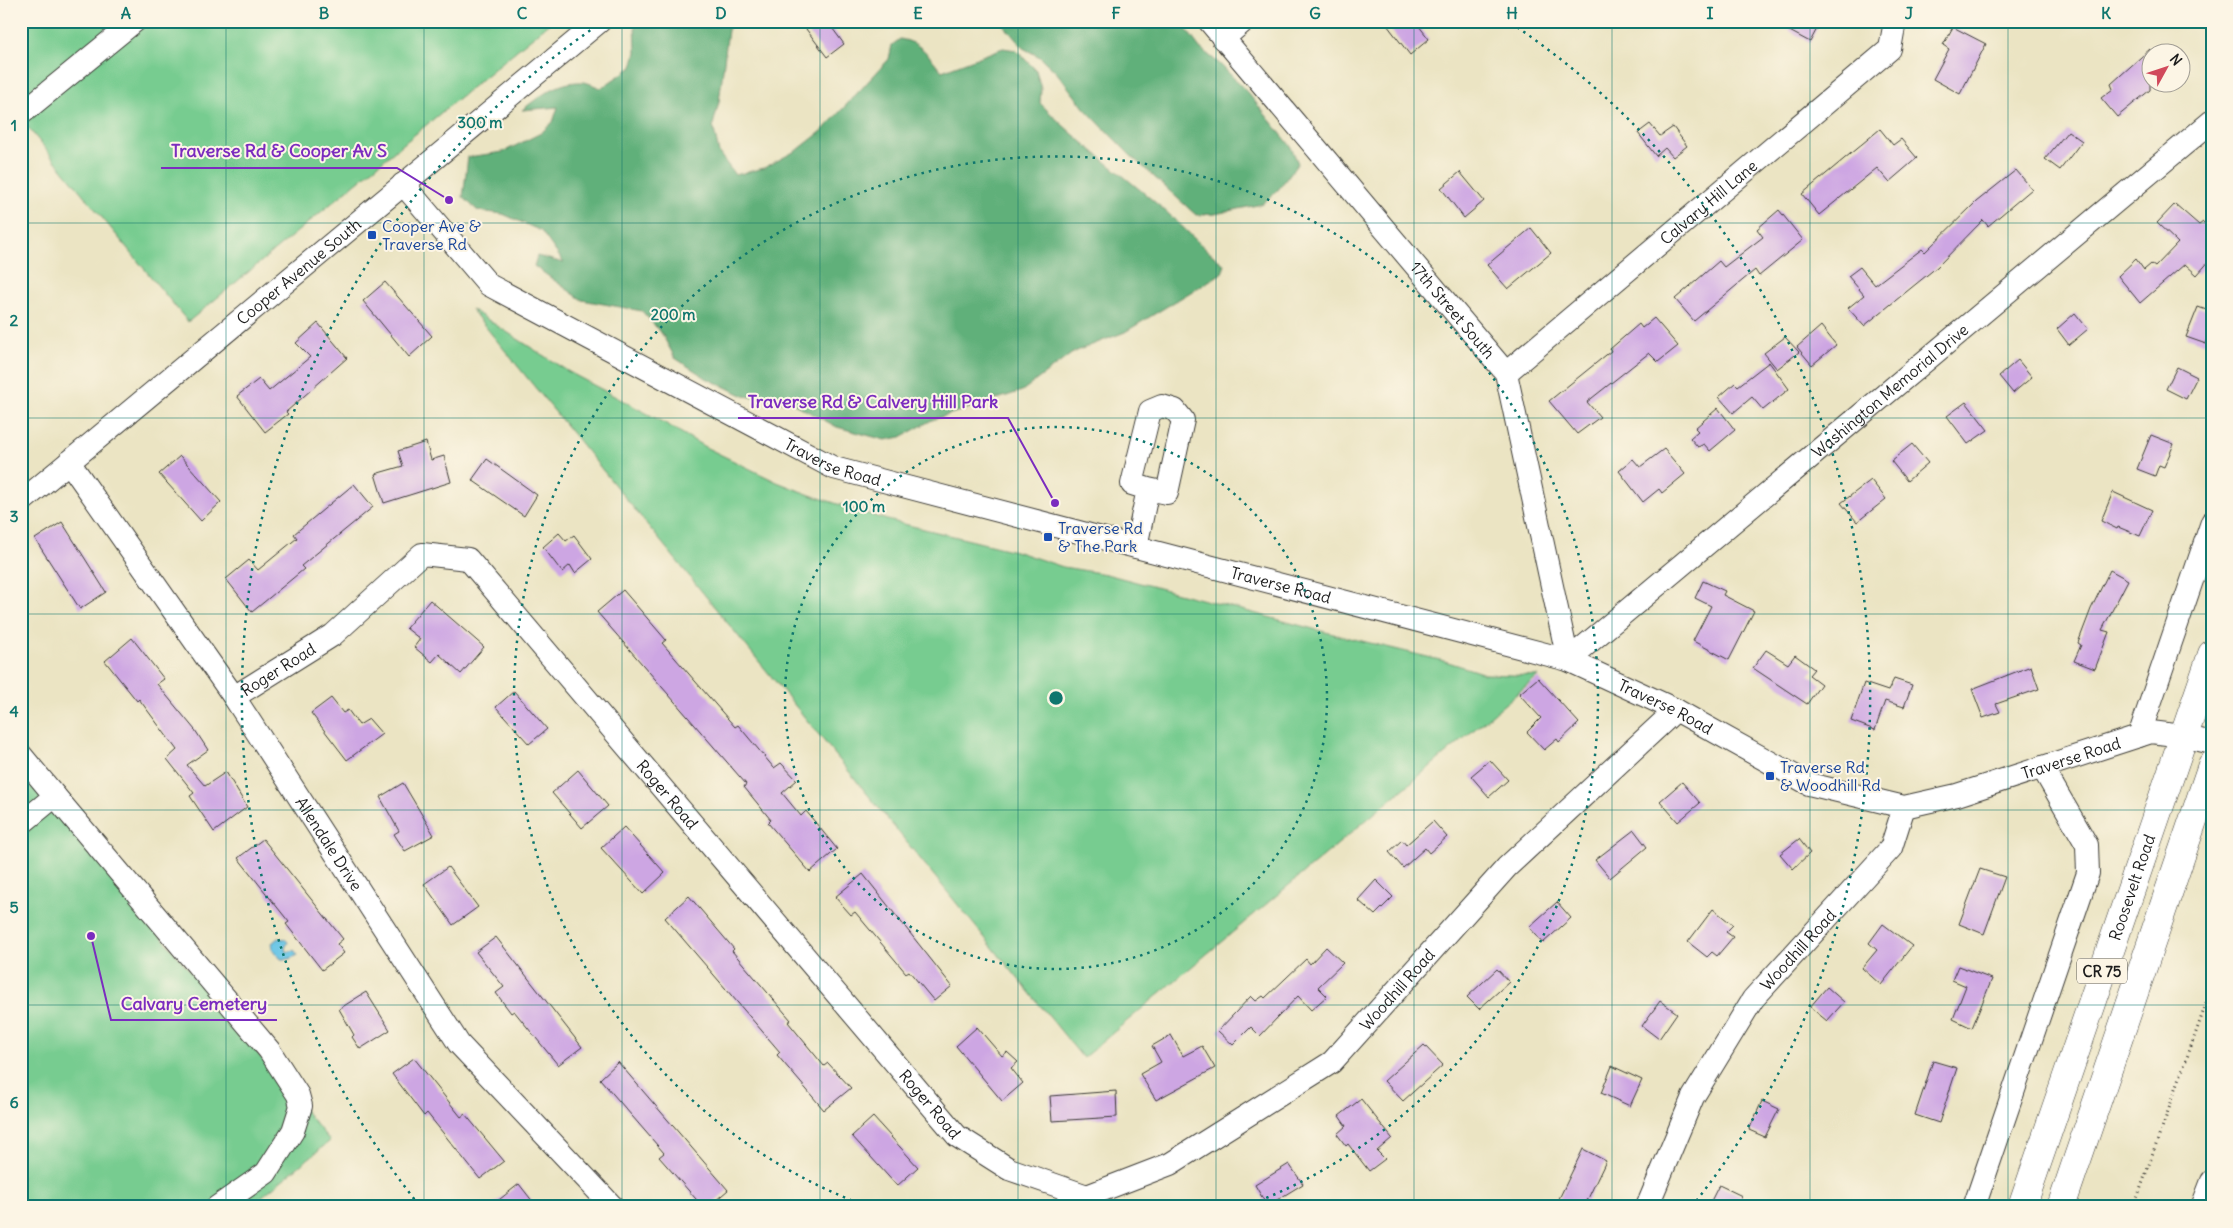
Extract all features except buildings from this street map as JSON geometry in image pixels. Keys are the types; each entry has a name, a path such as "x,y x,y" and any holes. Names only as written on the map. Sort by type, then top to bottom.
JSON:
{"main road":[{"name":"Roosevelt Road","path":"2022,1207 2212,654"},
{"name":"CR 75","path":"2061,1207 2212,765"}],"street":[{"path":"21,114 135,21"},
{"name":"Cooper Avenue South","path":"21,502 600,21"},
{"name":"17th Street South","path":"1209,21 1506,373 1568,660"},
{"path":"1223,39 1244,21"},
{"name":"Calvary Hill Lane","path":"1506,373 1890,49 1895,21"},
{"name":"Washington Memorial Drive","path":"1568,660 2212,121"},
{"name":"Traverse Road","path":"403,184 489,286 834,468 1568,660 1676,710 1809,784 1904,806 1957,795 2151,732 2183,736 2212,743"},
{"name":"Allendale Drive","path":"70,462 234,697 459,1044 613,1207"},
{"path":"1136,547 1148,489"},
{"path":"2139,736 2212,522"},
{"name":"Roger Road","path":"234,697 333,635 422,554 468,559 957,1136 1009,1169 1081,1201"},
{"name":"Woodhill Road","path":"1081,1201 1170,1164 1332,1062 1507,867 1676,710"},
{"path":"21,754 269,1050 298,1095 300,1106 293,1131 266,1173 216,1207"},
{"path":"1974,1207 2088,873 2088,845 2042,767"},
{"path":"21,824 55,796"},
{"name":"Woodhill Road","path":"1647,1207 1693,1097 1753,999 1891,848 1904,806"},
{"path":"2202,1207 2212,1181"}],"path":[{"path":"2134,1207 2212,987"}],"green space":[{"path":"21,21 552,21 188,322 21,119"},
{"path":"638,21 734,21 728,30 719,102 713,125 719,153 735,175 764,168 799,149 822,131 889,59 892,45 900,39 919,46 942,71 1003,48 1016,50 1036,70 1041,89 1040,103 1069,131 1162,208 1225,265 1222,273 1125,332 1074,352 1022,391 932,420 901,437 885,440 837,427 792,403 744,396 706,378 675,358 662,334 642,311 582,300 534,266 537,256 564,263 541,231 503,214 478,211 463,197 468,157 503,152 541,133 553,122 558,107 522,110 557,87 573,82 584,82 601,88 632,67 636,52 635,24"},
{"path":"1000,21 1180,21 1200,48 1221,65 1248,93 1290,145 1298,163 1278,190 1262,204 1215,214 1196,215 1130,155 1085,109 1057,73 1040,57 1023,48"},
{"path":"471,309 569,372 663,422 705,447 777,482 810,495 887,520 1015,551 1063,567 1106,574 1321,631 1448,662 1485,674 1538,676 1083,1058"},
{"path":"21,766 330,1141 249,1207 21,1207"}],"water":[{"path":"278,938 285,939 288,942 285,948 286,952 294,950 298,955 289,959 281,959 273,950 272,943"}],"place":[{"name":"Traverse Rd & Cooper Av S","path":"449,200"},
{"name":"Cooper Ave & Traverse Rd","path":"372,235"},
{"name":"Traverse Rd & Calvery Hill Park","path":"1055,503"},
{"name":"Traverse Rd & The Park","path":"1048,537"},
{"name":"Traverse Rd & Woodhill Rd","path":"1770,776"},
{"name":"Calvary Cemetery","path":"91,936"}]}
